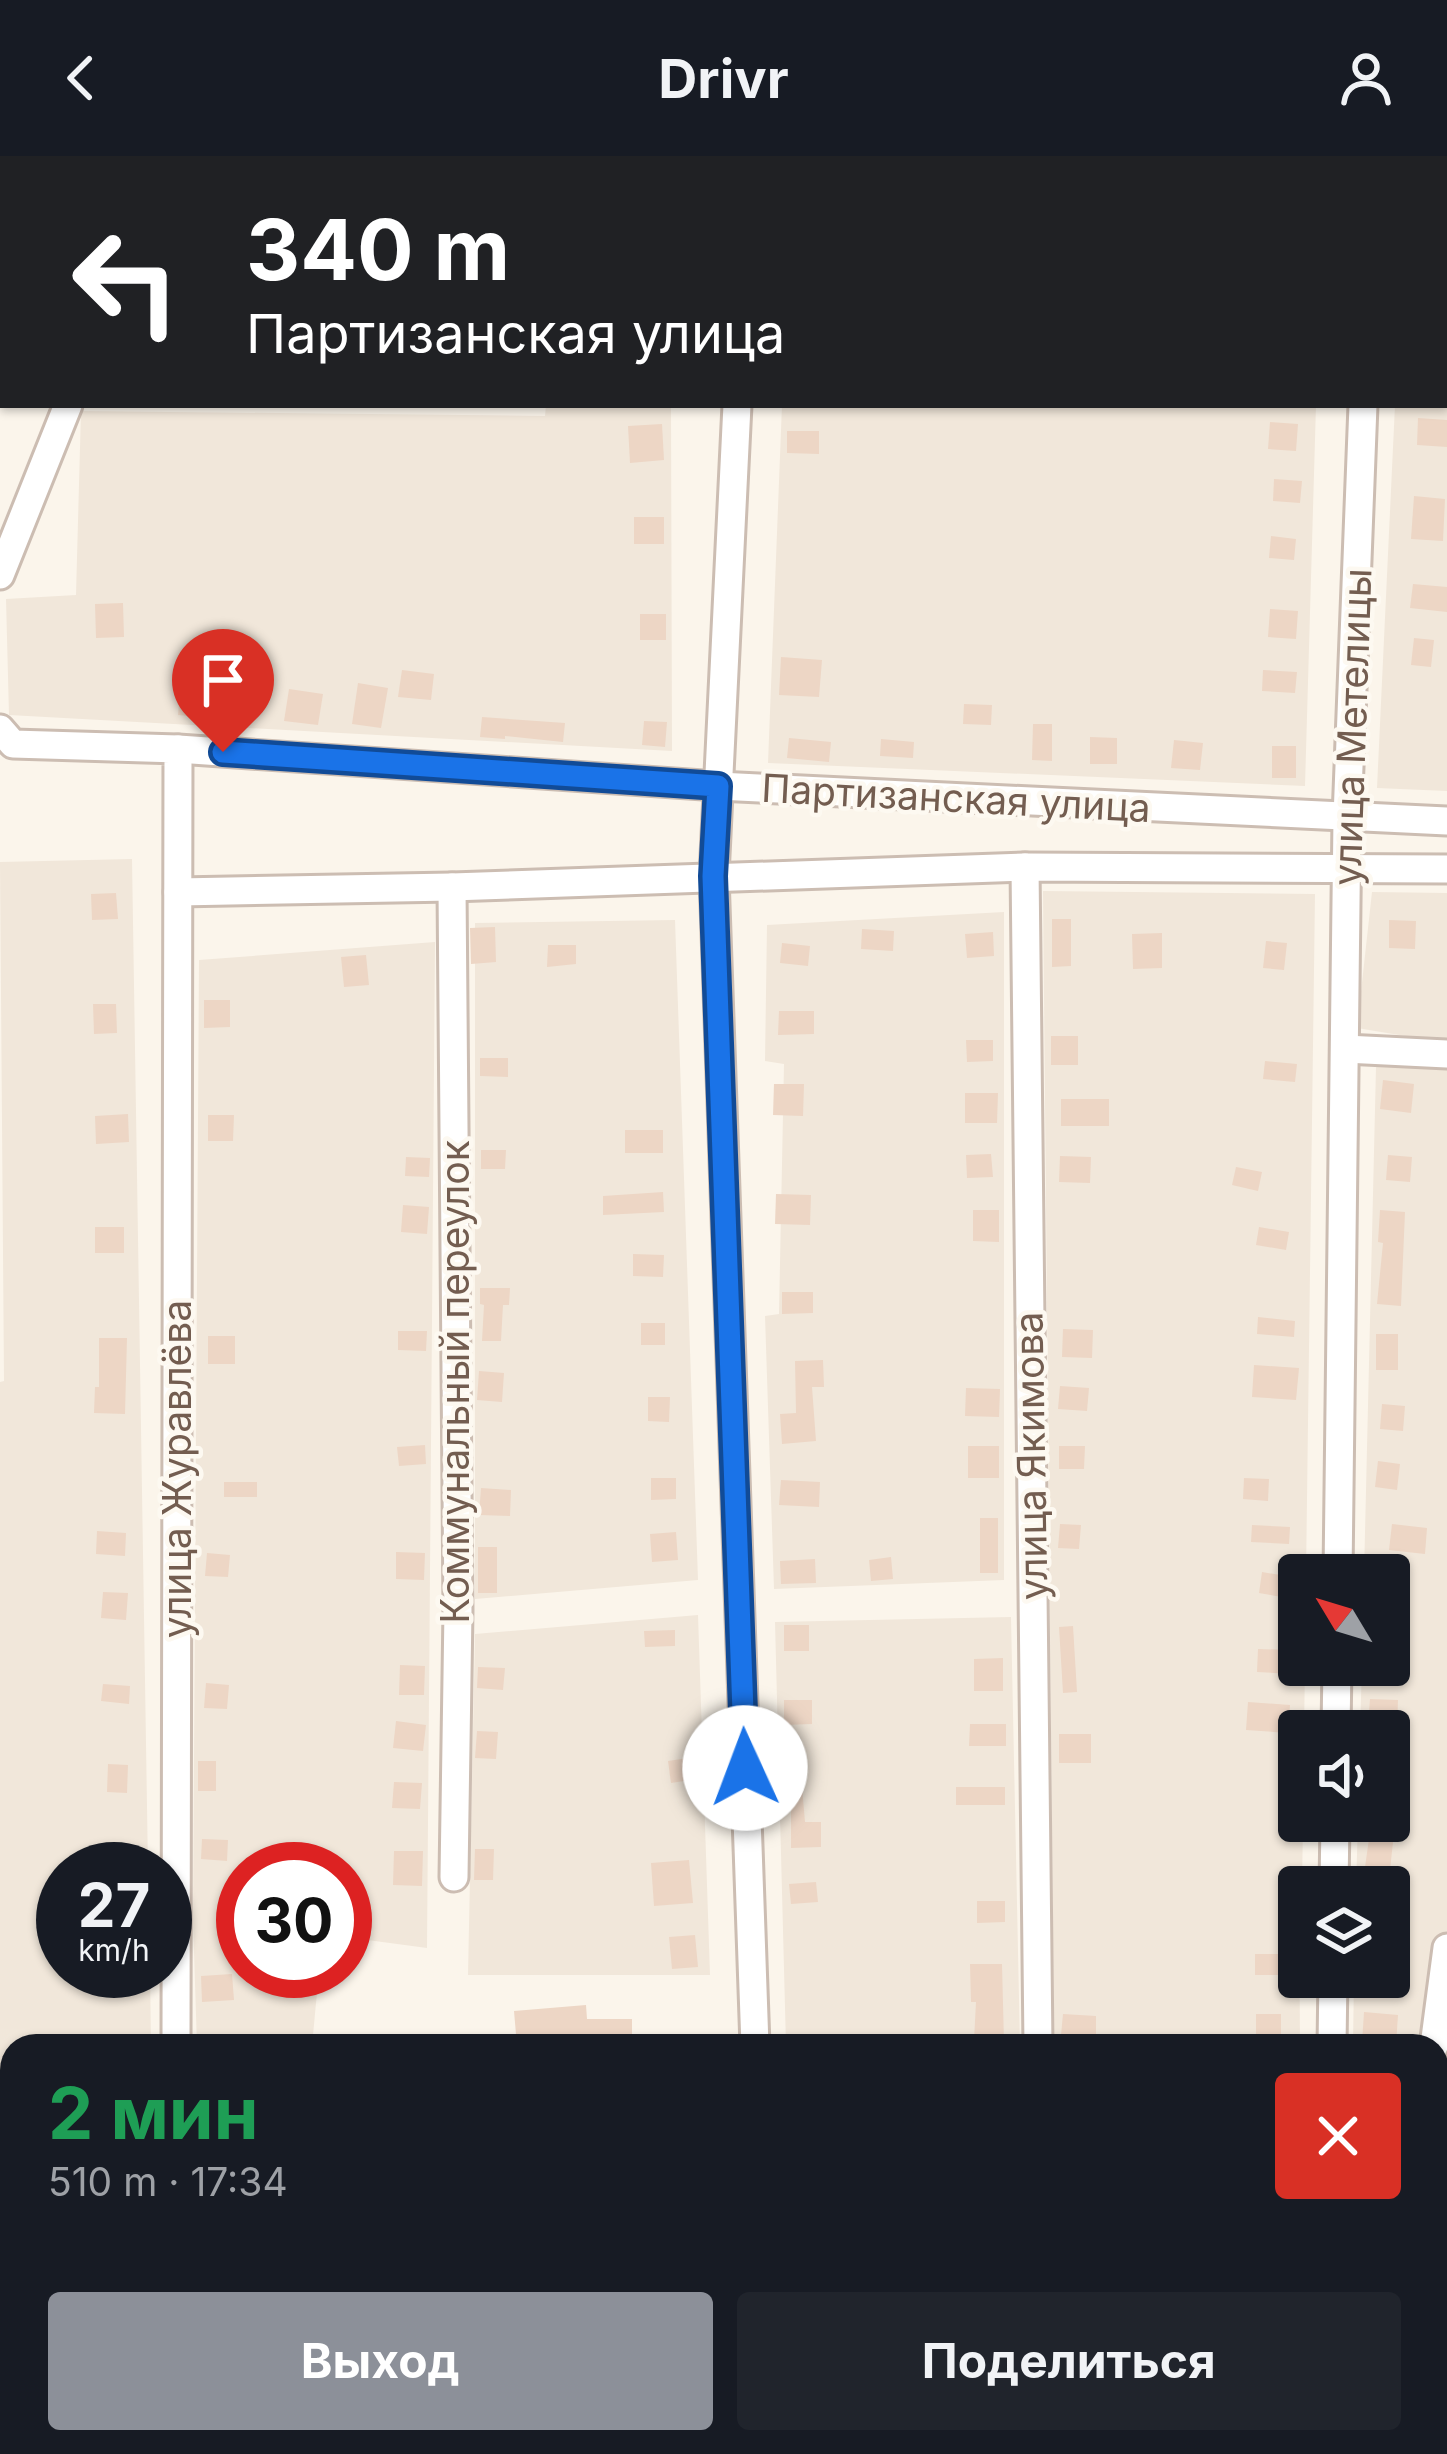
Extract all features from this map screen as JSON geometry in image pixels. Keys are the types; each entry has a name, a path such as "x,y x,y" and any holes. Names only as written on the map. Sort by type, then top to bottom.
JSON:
{"street":[{"path":"0,575 67,408"},
{"path":"736,408 713,876 755,2034"},
{"name":"улица Метелицы","path":"1338,1554 1347,818 1363,408"},
{"name":"Партизанская улица","path":"0,729 13,744 178,749 718,786 1447,821"},
{"name":"улица Журавлёва","path":"176,2034 178,749"},
{"name":"Партизанская улица","path":"178,892 1024,867 1447,869"},
{"name":"улица Якимова","path":"1024,867 1038,2034"},
{"name":"Коммунальный переулок","path":"452,887 458,1586 454,1877"},
{"path":"1345,1048 1447,1054"},
{"path":"1436,2034 1447,1948"},
{"path":"1332,2034 1333,1998"}],"shaded area":[{"path":"546,408 671,408 672,751 9,715 6,599 76,595 81,411 545,416"},
{"path":"782,408 1316,408 1305,786 768,763"},
{"path":"1395,408 1447,408 1447,791 1377,788"},
{"path":"132,859 148,1842 36,1842 36,1998 150,1998 151,2034 0,2034 0,1382 4,1381 0,862"},
{"path":"1043,891 1315,894 1306,1554 1278,1554 1278,1686 1305,1686 1304,1710 1278,1710 1278,1842 1303,1842 1302,1866 1278,1866 1278,1998 1300,1998 1300,2034 1054,2034"},
{"path":"1372,892 1447,893 1447,1043 1357,1028"},
{"path":"1004,912 1004,1580 774,1589 765,1316 779,1314 784,1064 765,1061 767,925"},
{"path":"675,920 698,1580 475,1599 475,923"},
{"path":"435,942 427,1948 372,1941 372,1842 216,1842 216,1998 316,1998 313,2034 197,2034 193,1920 199,960"},
{"path":"1447,1063 1447,1929 1445,1969 1425,2034 1353,2034 1354,1998 1410,1998 1410,1866 1357,1866 1357,1842 1410,1842 1410,1710 1361,1710 1361,1686 1410,1686 1410,1554 1364,1554 1376,1067"},
{"path":"698,1615 710,1975 468,1975 475,1634"},
{"path":"1011,1617 1020,2034 786,2034 775,1622"}],"building":[{"path":"1418,418 1447,420 1447,447 1417,445"},
{"path":"1270,422 1298,424 1296,451 1268,449"},
{"path":"662,424 664,460 630,463 628,426"},
{"path":"787,431 819,431 819,454 787,453"},
{"path":"1274,479 1302,481 1300,503 1273,501"},
{"path":"1414,496 1445,499 1443,541 1411,539"},
{"path":"634,517 664,517 664,544 634,544"},
{"path":"1271,536 1296,539 1294,560 1269,558"},
{"path":"1413,584 1447,587 1447,612 1410,608"},
{"path":"123,603 124,637 96,638 95,604"},
{"path":"1270,609 1298,611 1296,639 1268,637"},
{"path":"640,614 666,614 666,640 640,640"},
{"path":"1414,638 1434,640 1431,667 1411,665"},
{"path":"781,657 822,660 819,697 779,695"},
{"path":"402,670 434,674 431,700 398,697"},
{"path":"1263,670 1297,672 1295,693 1262,691"},
{"path":"181,681 214,684 212,718 178,715"},
{"path":"358,683 388,688 381,728 352,724"},
{"path":"289,689 323,694 318,725 284,721"},
{"path":"964,704 992,705 991,725 963,724"},
{"path":"482,717 565,723 563,742 480,737"},
{"path":"644,721 667,722 665,747 642,745"},
{"path":"1033,724 1052,724 1052,761 1032,760"},
{"path":"1090,737 1117,738 1117,764 1090,764"},
{"path":"789,738 831,742 829,762 787,758"},
{"path":"881,739 914,742 913,758 880,756"},
{"path":"1174,740 1203,743 1200,770 1171,768"},
{"path":"1272,746 1296,746 1296,778 1272,778"},
{"path":"116,893 118,919 92,920 91,894"},
{"path":"1052,919 1071,919 1071,966 1052,967"},
{"path":"1389,920 1416,921 1415,949 1389,948"},
{"path":"495,927 496,962 471,964 470,928"},
{"path":"862,929 894,931 893,951 861,949"},
{"path":"993,932 994,956 967,958 965,934"},
{"path":"1162,933 1162,968 1133,969 1132,934"},
{"path":"1266,941 1287,943 1284,970 1263,968"},
{"path":"782,943 810,946 808,966 780,963"},
{"path":"548,945 576,945 576,964 547,967"},
{"path":"366,955 369,985 344,987 341,957"},
{"path":"204,1000 230,1000 230,1027 204,1028"},
{"path":"93,1004 116,1004 117,1033 94,1034"},
{"path":"779,1011 814,1011 814,1034 778,1035"},
{"path":"1051,1036 1078,1036 1078,1065 1051,1065"},
{"path":"966,1040 993,1040 993,1061 967,1062"},
{"path":"480,1058 508,1058 508,1077 480,1076"},
{"path":"1265,1061 1297,1064 1295,1082 1263,1079"},
{"path":"1383,1080 1414,1084 1411,1113 1380,1109"},
{"path":"774,1084 804,1084 803,1116 773,1115"},
{"path":"965,1093 998,1093 997,1123 965,1123"},
{"path":"1061,1099 1109,1099 1109,1126 1061,1126"},
{"path":"128,1114 129,1142 96,1144 95,1116"},
{"path":"208,1115 234,1115 233,1141 208,1141"},
{"path":"625,1130 663,1130 663,1153 625,1153"},
{"path":"481,1150 506,1150 505,1169 481,1169"},
{"path":"991,1154 993,1177 967,1178 966,1155"},
{"path":"1388,1155 1412,1157 1410,1182 1386,1180"},
{"path":"1060,1156 1091,1157 1090,1183 1059,1182"},
{"path":"406,1157 430,1158 429,1177 405,1176"},
{"path":"1236,1167 1262,1172 1258,1191 1232,1185"},
{"path":"663,1192 664,1212 603,1215 603,1196"},
{"path":"776,1194 811,1195 810,1225 775,1224"},
{"path":"403,1205 429,1207 427,1234 401,1232"},
{"path":"973,1210 999,1210 999,1242 973,1241"},
{"path":"1380,1210 1405,1212 1401,1306 1377,1304 1383,1243 1378,1242"},
{"path":"95,1227 124,1227 124,1253 95,1253"},
{"path":"1259,1227 1289,1232 1286,1250 1256,1245"},
{"path":"633,1254 664,1255 663,1277 633,1276"},
{"path":"480,1288 510,1288 509,1305 503,1305 501,1341 482,1341"},
{"path":"782,1292 813,1292 813,1313 782,1314"},
{"path":"1258,1317 1295,1321 1294,1337 1257,1334"},
{"path":"641,1323 665,1323 665,1345 641,1345"},
{"path":"1063,1329 1093,1330 1092,1358 1062,1357"},
{"path":"398,1331 427,1331 426,1351 398,1350"},
{"path":"1376,1334 1398,1334 1398,1370 1376,1370"},
{"path":"208,1336 235,1336 235,1364 208,1364"},
{"path":"99,1338 127,1338 125,1414 94,1413"},
{"path":"823,1360 824,1387 812,1387 816,1441 782,1444 780,1414 796,1413 795,1361"},
{"path":"1254,1365 1299,1368 1296,1400 1252,1397"},
{"path":"479,1371 504,1373 502,1402 477,1400"},
{"path":"1060,1386 1089,1388 1087,1411 1058,1409"},
{"path":"966,1388 1000,1389 999,1417 965,1416"},
{"path":"648,1397 670,1397 669,1422 648,1421"},
{"path":"1382,1404 1405,1406 1403,1431 1380,1429"},
{"path":"425,1445 426,1464 399,1466 397,1447"},
{"path":"968,1446 999,1446 999,1478 968,1478"},
{"path":"1059,1446 1085,1446 1084,1469 1059,1469"},
{"path":"1378,1461 1400,1464 1397,1490 1375,1487"},
{"path":"651,1478 676,1478 676,1499 651,1500"},
{"path":"1244,1478 1269,1479 1268,1501 1243,1499"},
{"path":"781,1480 820,1482 819,1507 779,1505"},
{"path":"224,1482 257,1482 257,1497 224,1497"},
{"path":"481,1488 511,1490 510,1516 479,1515"},
{"path":"980,1518 998,1518 998,1573 980,1573"},
{"path":"1060,1524 1081,1525 1079,1549 1058,1548"},
{"path":"1392,1524 1427,1528 1425,1554 1389,1550"},
{"path":"1252,1525 1290,1527 1289,1544 1251,1542"},
{"path":"97,1531 126,1533 125,1556 96,1554"},
{"path":"676,1532 678,1560 652,1562 650,1534"},
{"path":"478,1547 497,1547 497,1593 478,1593"},
{"path":"396,1552 425,1553 424,1580 396,1579"},
{"path":"207,1553 230,1555 228,1577 205,1576"},
{"path":"891,1557 893,1579 871,1581 869,1560"},
{"path":"815,1559 816,1583 781,1584 780,1561"},
{"path":"1262,1572 1278,1575 1278,1596 1259,1593"},
{"path":"103,1592 128,1593 126,1620 101,1618"},
{"path":"784,1625 809,1625 809,1651 784,1651"},
{"path":"1073,1626 1077,1692 1063,1693 1059,1627"},
{"path":"675,1630 675,1646 645,1647 644,1631"},
{"path":"1258,1649 1278,1650 1278,1673 1257,1672"},
{"path":"1003,1658 1003,1691 974,1691 974,1659"},
{"path":"400,1665 425,1666 424,1695 399,1695"},
{"path":"478,1667 505,1668 503,1690 477,1688"},
{"path":"206,1683 229,1685 227,1709 204,1708"},
{"path":"103,1684 130,1686 129,1704 101,1701"},
{"path":"1370,1699 1398,1700 1398,1710 1369,1710"},
{"path":"784,1700 812,1700 812,1724 784,1725"},
{"path":"1248,1702 1290,1705 1290,1710 1278,1710 1278,1732 1246,1730"},
{"path":"396,1721 426,1725 423,1751 393,1748"},
{"path":"970,1724 1006,1724 1006,1746 969,1746"},
{"path":"477,1731 498,1732 496,1759 475,1758"},
{"path":"1059,1734 1091,1734 1091,1763 1059,1763"},
{"path":"694,1757 697,1779 671,1783 668,1761"},
{"path":"198,1761 216,1761 216,1791 198,1791"},
{"path":"108,1764 128,1765 127,1793 107,1792"},
{"path":"800,1764 805,1822 821,1822 821,1847 791,1848 791,1797 786,1798 783,1765"},
{"path":"394,1782 422,1783 420,1809 392,1808"},
{"path":"956,1787 1005,1787 1005,1805 956,1805"},
{"path":"202,1839 228,1840 216,1842 216,1860 201,1859"},
{"path":"1369,1842 1393,1842 1390,1866 1365,1866"},
{"path":"475,1849 494,1849 493,1880 474,1880"},
{"path":"394,1851 423,1851 422,1886 393,1885"},
{"path":"689,1860 693,1903 654,1906 651,1863"},
{"path":"816,1882 818,1902 791,1904 789,1884"},
{"path":"977,1901 1005,1901 1005,1922 977,1923"},
{"path":"695,1935 698,1967 672,1969 669,1937"},
{"path":"1255,1954 1278,1954 1278,1975 1255,1975"},
{"path":"970,1964 1002,1964 1004,2034 974,2034 976,2002 971,2002"},
{"path":"216,1975 216,1998 234,2000 202,2002 201,1976"},
{"path":"586,2005 587,2019 632,2019 632,2034 516,2034 514,2011"},
{"path":"1364,2012 1398,2015 1397,2034 1363,2034"},
{"path":"1063,2014 1096,2016 1096,2034 1061,2034"},
{"path":"1256,2014 1281,2014 1281,2034 1256,2034"}],"route":[{"path":"223,752 718,786 713,876 745,1768"}]}
